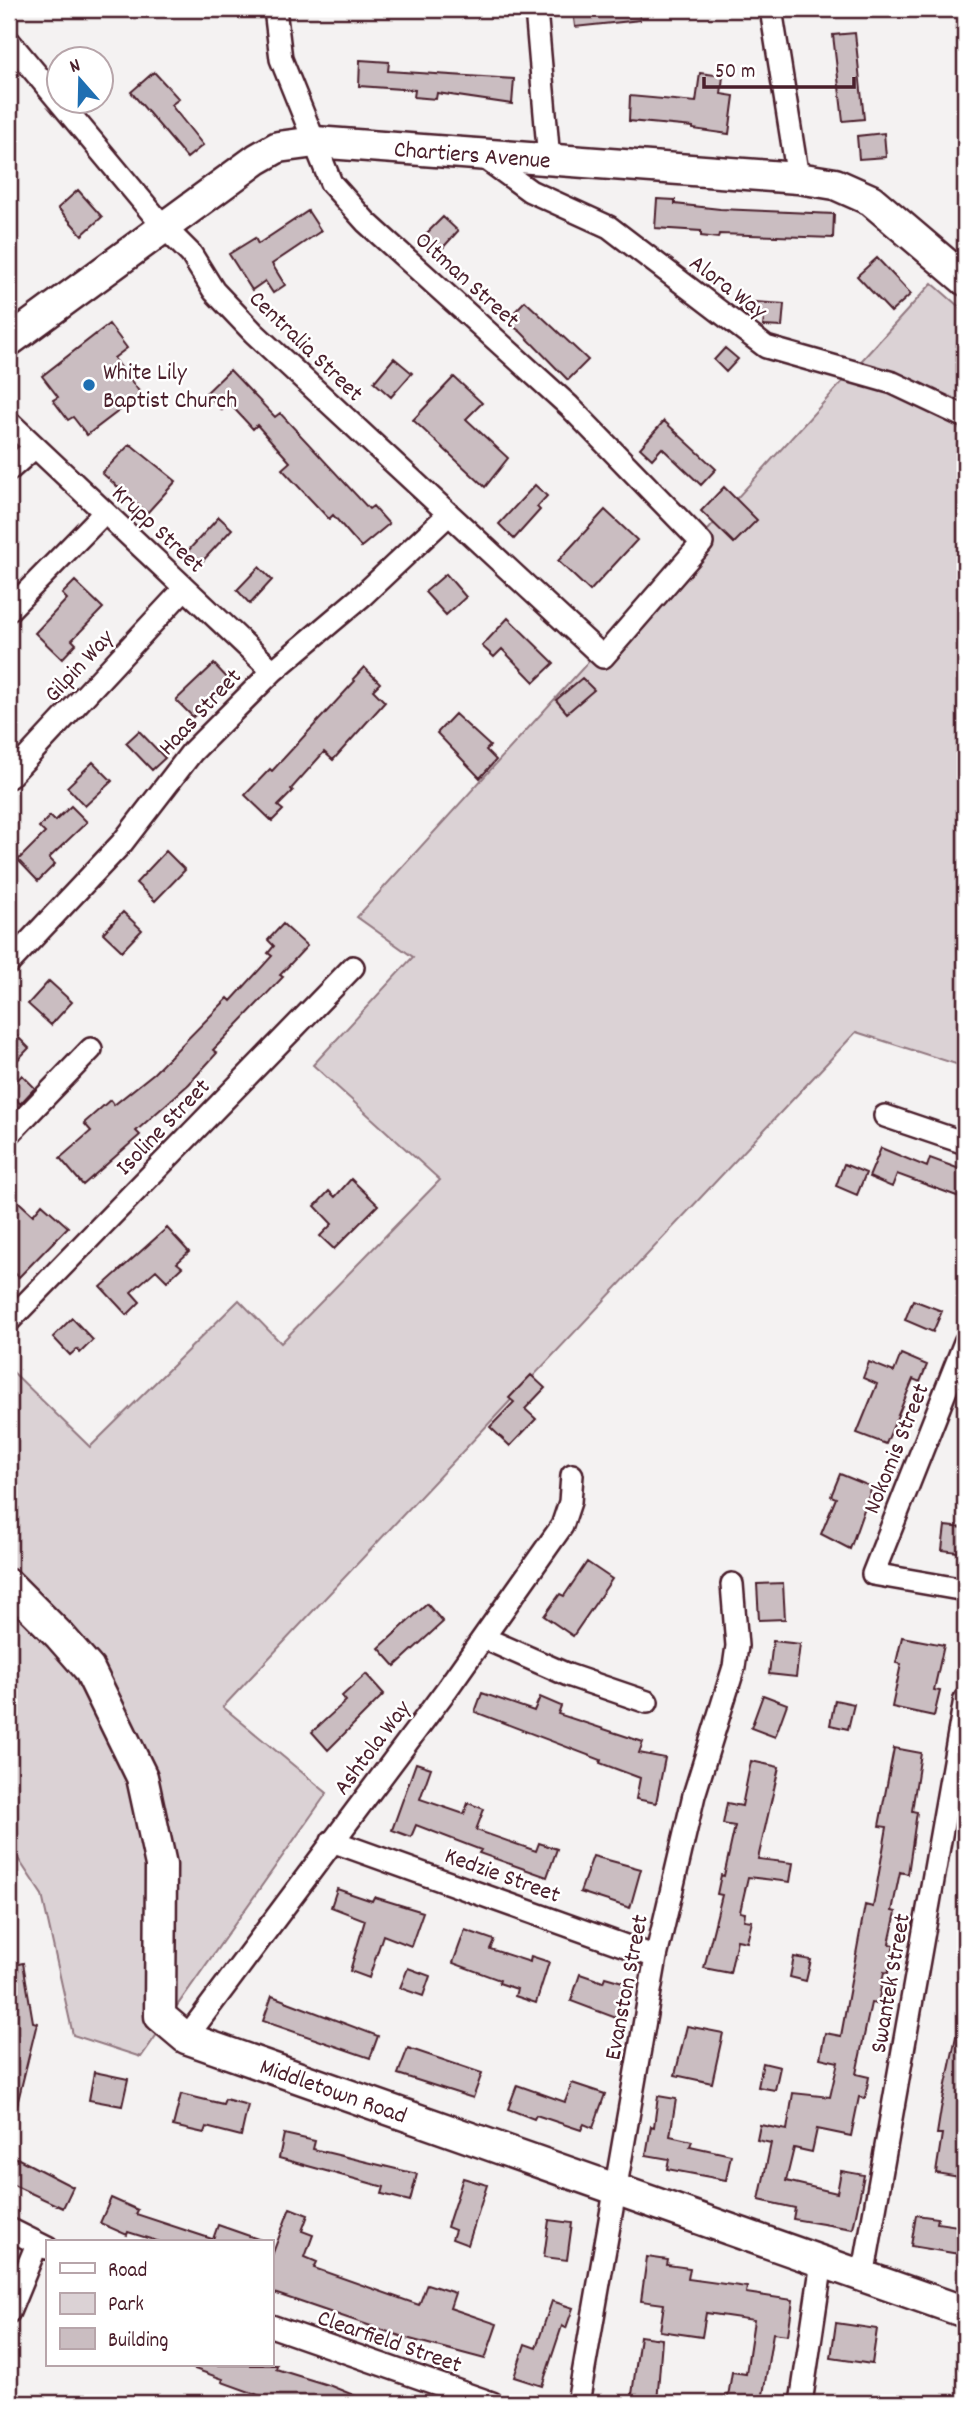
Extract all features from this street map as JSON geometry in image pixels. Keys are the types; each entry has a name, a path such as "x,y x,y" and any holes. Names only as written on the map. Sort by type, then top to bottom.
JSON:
{"street":[{"name":"Oltman Street","path":"275,9 281,59 331,183 366,222 569,406 702,543 603,657"},
{"path":"536,9 549,160"},
{"path":"771,9 798,178"},
{"name":"Centralia Street","path":"9,41 163,226 191,254 214,291 254,333 603,657"},
{"name":"Chartiers Avenue","path":"9,341 267,152 295,143 315,142 798,178 835,184 871,200 965,280"},
{"name":"Alora Way","path":"482,156 530,191 609,227 766,347 893,383 965,417"},
{"name":"Krupp Street","path":"9,422 274,671"},
{"path":"9,470 35,447"},
{"path":"9,610 104,513"},
{"name":"Haas Street","path":"9,963 122,843 192,752 274,671 362,596 449,514"},
{"name":"Gilpin Way","path":"9,777 185,588"},
{"name":"Isoline Street","path":"9,1321 353,967"},
{"path":"9,1134 91,1049"},
{"path":"885,1115 965,1143"},
{"name":"Nokomis Street","path":"965,1342 873,1574 965,1590"},
{"name":"Ashtola Way","path":"186,2038 484,1638 562,1526 570,1502 572,1475"},
{"name":"Evanston Street","path":"578,2403 656,1957 694,1795 734,1667 737,1646 732,1584"},
{"name":"Middletown Road","path":"9,1585 61,1636 89,1669 142,1777 160,1865 160,2017 186,2038 965,2312"},
{"path":"484,1638 568,1675 647,1702"},
{"name":"Swantek Street","path":"863,2277 965,1699"},
{"name":"Kedzie Street","path":"332,1841 656,1957"},
{"path":"9,2230 42,2246 9,2312"},
{"path":"801,2403 822,2262"},
{"name":"Clearfield Street","path":"273,2327 492,2403"}],"green space":[{"path":"932,283 965,312 965,1067 856,1032 223,1707 327,1793 141,2057 73,2035 42,1895 9,1845 9,1368 90,1447 239,1300 281,1343 440,1180 313,1065 413,957 357,917"}],"building":[{"path":"573,9 639,9 640,20 575,27"},
{"path":"855,33 864,119 843,121 833,35"},
{"path":"360,60 389,62 388,71 514,79 512,104 437,93 436,99 414,97 415,90 359,86"},
{"path":"154,72 179,99 171,105 203,145 187,158 131,92"},
{"path":"700,73 723,76 721,94 734,96 729,134 693,127 629,121 630,96 696,102"},
{"path":"884,133 886,157 859,159 857,136"},
{"path":"78,190 102,217 82,235 58,208"},
{"path":"657,199 675,200 675,204 720,209 834,214 833,238 719,234 718,238 701,236 701,231 655,228"},
{"path":"308,211 321,231 272,264 285,285 273,293 265,281 252,290 229,254 255,238 258,244"},
{"path":"443,217 458,231 439,252 423,237"},
{"path":"877,258 911,294 891,312 857,276"},
{"path":"525,301 588,360 568,380 521,332 506,321"},
{"path":"741,301 784,304 782,327 763,326 764,318 749,317 740,311"},
{"path":"109,324 127,348 114,358 141,394 87,435 73,417 68,420 53,400 58,397 42,376"},
{"path":"725,348 738,359 726,372 714,360"},
{"path":"394,358 412,373 391,397 374,382"},
{"path":"230,370 275,417 280,413 369,509 373,506 389,524 361,547 333,515 329,519 282,469 290,462 257,425 253,429 229,403 222,410 206,393"},
{"path":"454,377 482,403 466,419 508,458 485,487 413,420"},
{"path":"664,421 716,469 701,485 662,448 652,459 640,448"},
{"path":"130,444 176,481 147,513 102,473"},
{"path":"535,485 547,496 537,507 540,510 514,539 499,524"},
{"path":"724,487 757,520 734,543 701,511"},
{"path":"605,510 637,540 590,591 558,561"},
{"path":"219,517 232,529 199,565 186,553"},
{"path":"259,567 272,580 250,604 237,590"},
{"path":"446,574 466,597 446,615 425,592"},
{"path":"75,581 103,608 72,640 76,644 62,659 35,633 67,599 62,594"},
{"path":"508,618 554,663 534,682 502,649 494,657 482,646"},
{"path":"214,664 230,681 193,717 176,700"},
{"path":"364,667 380,683 373,690 385,702 333,760 324,752 278,806 283,810 272,821 245,795 270,769 272,771 355,681 353,679"},
{"path":"582,678 594,690 567,713 556,700"},
{"path":"455,714 490,746 486,750 496,760 480,778 437,733"},
{"path":"139,731 165,758 152,770 126,743"},
{"path":"93,762 112,781 85,806 67,787"},
{"path":"71,806 87,822 49,858 55,864 38,881 18,860 45,833 39,827 50,816 55,821"},
{"path":"166,851 185,870 155,901 136,883"},
{"path":"123,912 142,930 122,951 103,933"},
{"path":"283,924 307,946 280,975 283,977 213,1050 217,1053 189,1084 136,1131 140,1135 83,1185 60,1158 91,1131 84,1123 110,1100 114,1105 154,1073 228,998 231,1001 272,956 268,953 274,946 268,940"},
{"path":"49,981 72,1002 51,1025 28,1004"},
{"path":"9,1028 29,1048 9,1069"},
{"path":"22,1075 35,1088 20,1104 9,1089"},
{"path":"881,1148 927,1167 930,1158 965,1171 965,1199 897,1174 892,1187 869,1177"},
{"path":"844,1164 866,1173 857,1195 836,1186"},
{"path":"351,1179 378,1205 334,1249 320,1236 332,1224 315,1206 329,1191 335,1197"},
{"path":"9,1193 33,1215 42,1204 68,1227 19,1277 9,1268"},
{"path":"167,1228 189,1252 177,1263 182,1267 167,1281 156,1270 131,1292 140,1302 127,1315 101,1287"},
{"path":"913,1300 942,1311 933,1332 905,1320"},
{"path":"72,1318 93,1340 80,1353 77,1349 70,1355 53,1337"},
{"path":"901,1354 927,1365 920,1382 913,1379 886,1444 857,1433 877,1384 863,1378 869,1362 894,1372"},
{"path":"531,1375 545,1388 525,1409 536,1419 510,1446 490,1427 514,1402 509,1398"},
{"path":"840,1474 872,1487 850,1549 821,1534 836,1498 831,1496"},
{"path":"945,1526 965,1528 965,1553 942,1550"},
{"path":"587,1562 612,1579 573,1636 544,1616 560,1594 564,1596"},
{"path":"783,1583 785,1619 759,1620 757,1584"},
{"path":"427,1604 443,1622 395,1666 379,1648"},
{"path":"902,1637 944,1645 934,1690 940,1691 934,1716 892,1707 901,1664 896,1663"},
{"path":"773,1641 800,1644 796,1677 769,1674"},
{"path":"366,1674 384,1694 328,1750 312,1732 346,1701 342,1696"},
{"path":"482,1693 534,1711 540,1697 561,1706 558,1714 643,1742 639,1753 665,1758 656,1803 636,1799 640,1778 600,1763 601,1760 475,1712"},
{"path":"763,1695 787,1704 775,1737 751,1728"},
{"path":"835,1700 854,1704 848,1729 830,1725"},
{"path":"894,1748 921,1753 912,1811 917,1812 908,1874 900,1872 892,1911 896,1912 889,1944 894,1945 888,1973 884,1972 878,2004 871,2003 856,2074 869,2077 865,2098 859,2097 851,2136 817,2129 812,2152 794,2148 786,2181 837,2193 841,2171 864,2175 853,2229 793,2219 795,2208 759,2200 771,2143 757,2140 760,2125 787,2130 793,2093 830,2097 838,2062 820,2058 825,2033 841,2036 865,1905 873,1907 887,1827 879,1826"},
{"path":"751,1761 779,1767 758,1859 793,1863 790,1882 748,1877 740,1912 745,1913 744,1920 752,1921 747,1942 737,1940 730,1973 704,1968 722,1895 717,1894 721,1875 724,1876 735,1826 723,1824 727,1803 742,1806"},
{"path":"416,1763 431,1768 420,1799 464,1814 468,1803 484,1809 476,1830 536,1851 539,1843 557,1849 547,1877 479,1853 481,1850 416,1825 411,1837 392,1830"},
{"path":"593,1856 641,1869 630,1908 580,1892"},
{"path":"337,1889 372,1901 374,1897 423,1912 411,1946 383,1935 369,1978 350,1971 365,1920 331,1907"},
{"path":"465,1930 494,1940 490,1949 530,1962 531,1956 549,1962 536,2003 515,1996 517,1989 499,1983 500,1980 453,1963"},
{"path":"794,1957 811,1960 806,1981 790,1977"},
{"path":"23,1963 33,2022 37,2023 15,2113 9,2112 9,1966"},
{"path":"408,1968 430,1976 423,1996 400,1988"},
{"path":"580,1974 603,1982 605,1977 626,1983 616,2018 571,2001"},
{"path":"272,1996 378,2036 370,2058 263,2021"},
{"path":"687,2026 723,2033 712,2083 675,2075"},
{"path":"956,2036 965,2037 965,2178 936,2173 942,2134 937,2134"},
{"path":"408,2048 482,2073 473,2098 398,2074"},
{"path":"763,2063 780,2067 775,2090 758,2087"},
{"path":"94,2072 128,2079 122,2106 89,2100"},
{"path":"572,2083 605,2094 593,2128 584,2124 581,2130 536,2115 534,2119 508,2109 517,2085 565,2102"},
{"path":"181,2094 223,2104 225,2099 248,2105 241,2136 206,2127 204,2133 173,2126"},
{"path":"658,2096 676,2099 670,2136 692,2141 690,2146 731,2155 726,2180 667,2169 669,2159 646,2155 651,2126 654,2127"},
{"path":"284,2134 315,2141 313,2149 417,2174 410,2201 382,2194 384,2187 279,2158"},
{"path":"9,2154 73,2187 63,2208 9,2183"},
{"path":"463,2178 487,2185 468,2245 452,2239 455,2230 447,2227"},
{"path":"111,2198 138,2210 136,2214 212,2239 154,2240 128,2232 127,2235 100,2223"},
{"path":"290,2208 308,2215 302,2231 313,2235 305,2257 317,2262 314,2268 419,2305 427,2284 455,2293 450,2308 497,2324 485,2359 406,2338 273,2293 273,2253"},
{"path":"916,2215 938,2218 937,2223 965,2227 965,2255 911,2246"},
{"path":"549,2220 572,2223 567,2260 544,2257"},
{"path":"218,2225 261,2240 213,2240"},
{"path":"647,2257 668,2260 667,2265 690,2268 688,2279 747,2287 746,2293 793,2300 788,2335 773,2333 762,2401 727,2403 732,2372 746,2374 754,2320 706,2313 702,2337 660,2331 664,2304 641,2301"},
{"path":"552,2301 573,2308 566,2328 562,2326 542,2386 514,2377 525,2344 536,2348"},
{"path":"836,2323 877,2329 872,2364 831,2358"},
{"path":"640,2336 662,2339 657,2403 631,2402"},
{"path":"277,2365 276,2369 331,2386 373,2403 271,2403 272,2400 189,2367"}],"place":[{"name":"White Lily Baptist Church","path":"89,385"}]}
